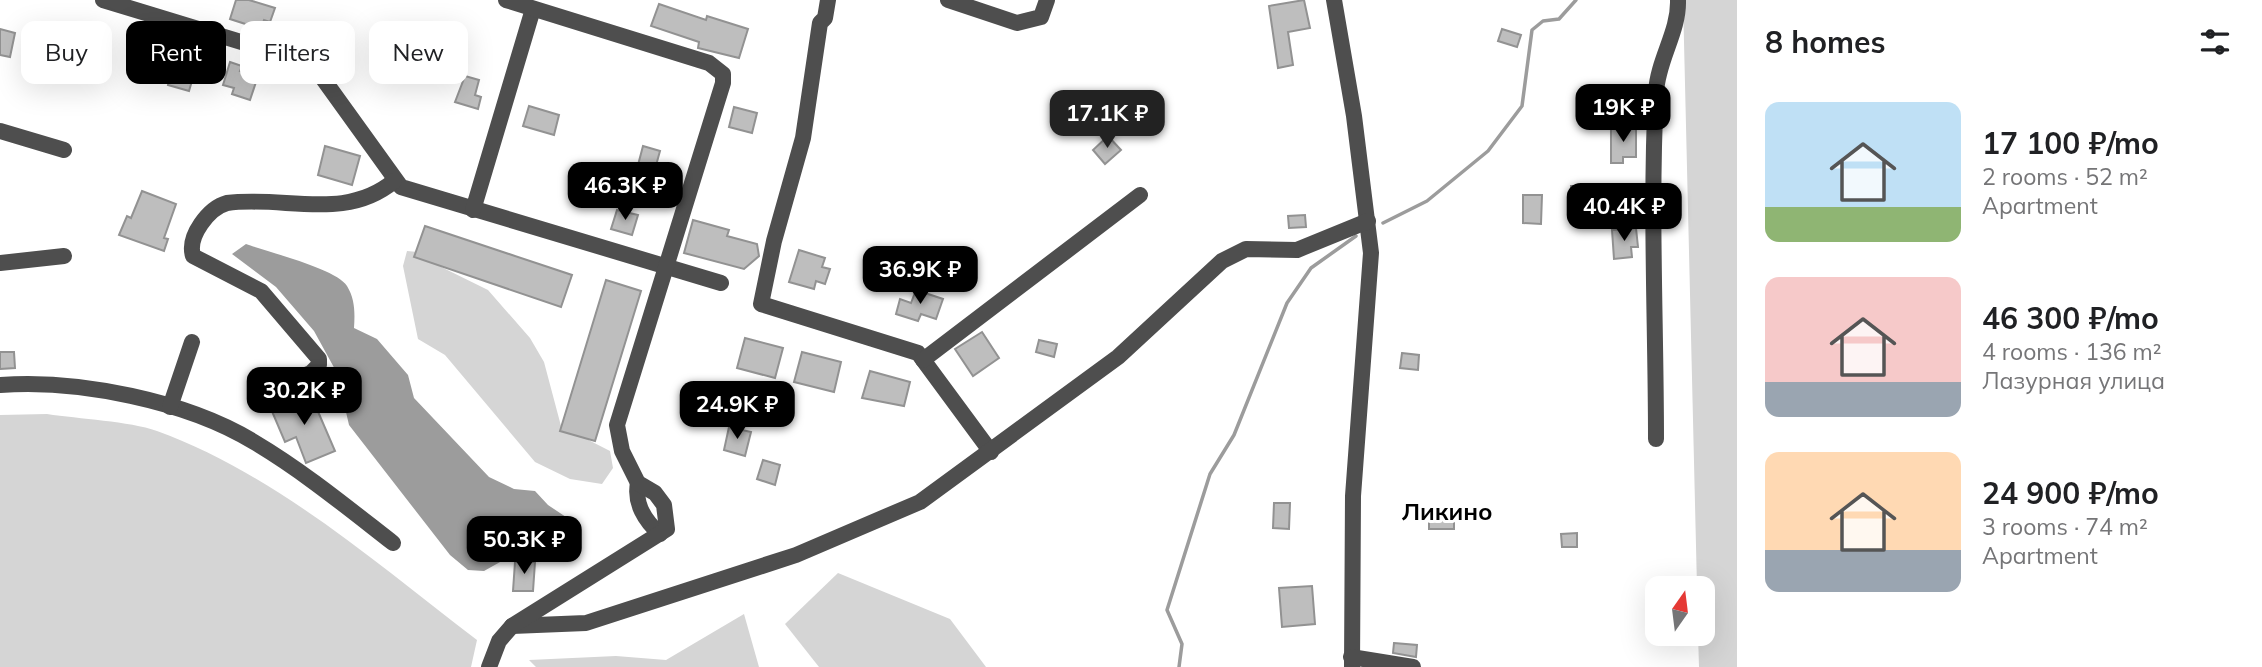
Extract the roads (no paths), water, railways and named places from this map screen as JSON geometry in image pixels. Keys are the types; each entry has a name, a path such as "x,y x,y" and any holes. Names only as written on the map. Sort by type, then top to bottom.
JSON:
{"street":[{"path":"103,0 307,62 316,69 394,181 401,187 721,284"},
{"path":"506,0 709,63 723,74 723,83 617,425 622,452 638,482 655,493 664,505 664,532"},
{"path":"828,0 825,18 820,23 803,138 774,241 761,304 918,354 991,452"},
{"path":"948,0 1017,23 1041,17 1047,0"},
{"path":"1334,0 1354,116 1371,253 1353,496 1351,662 1413,667"},
{"path":"1656,439 1654,133 1657,76 1679,19 1678,0"},
{"path":"473,210 533,9"},
{"path":"0,131 64,150"},
{"path":"286,382 311,373 319,365 319,359 261,291 193,256 191,251 200,228 212,210 227,203 341,205 367,199 394,181"},
{"path":"923,360 1140,195"},
{"path":"512,626 586,623 796,555 920,502 1118,357 1222,261 1246,249 1297,250 1368,220"},
{"path":"0,263 64,256"},
{"path":"170,407 192,342"},
{"path":"0,385 110,393 170,407 253,441 393,543"},
{"path":"638,482 637,496 642,513 664,532"},
{"path":"489,667 499,641 512,626 664,532"}],"waterway":[{"path":"1383,223 1427,201 1488,151 1522,106 1532,30 1543,21 1559,19 1576,0"},
{"path":"1179,667 1182,644 1167,610 1210,474 1234,435 1287,303 1311,268 1356,236"}],"district":[{"name":"Ликино","path":"1447,511"}]}
